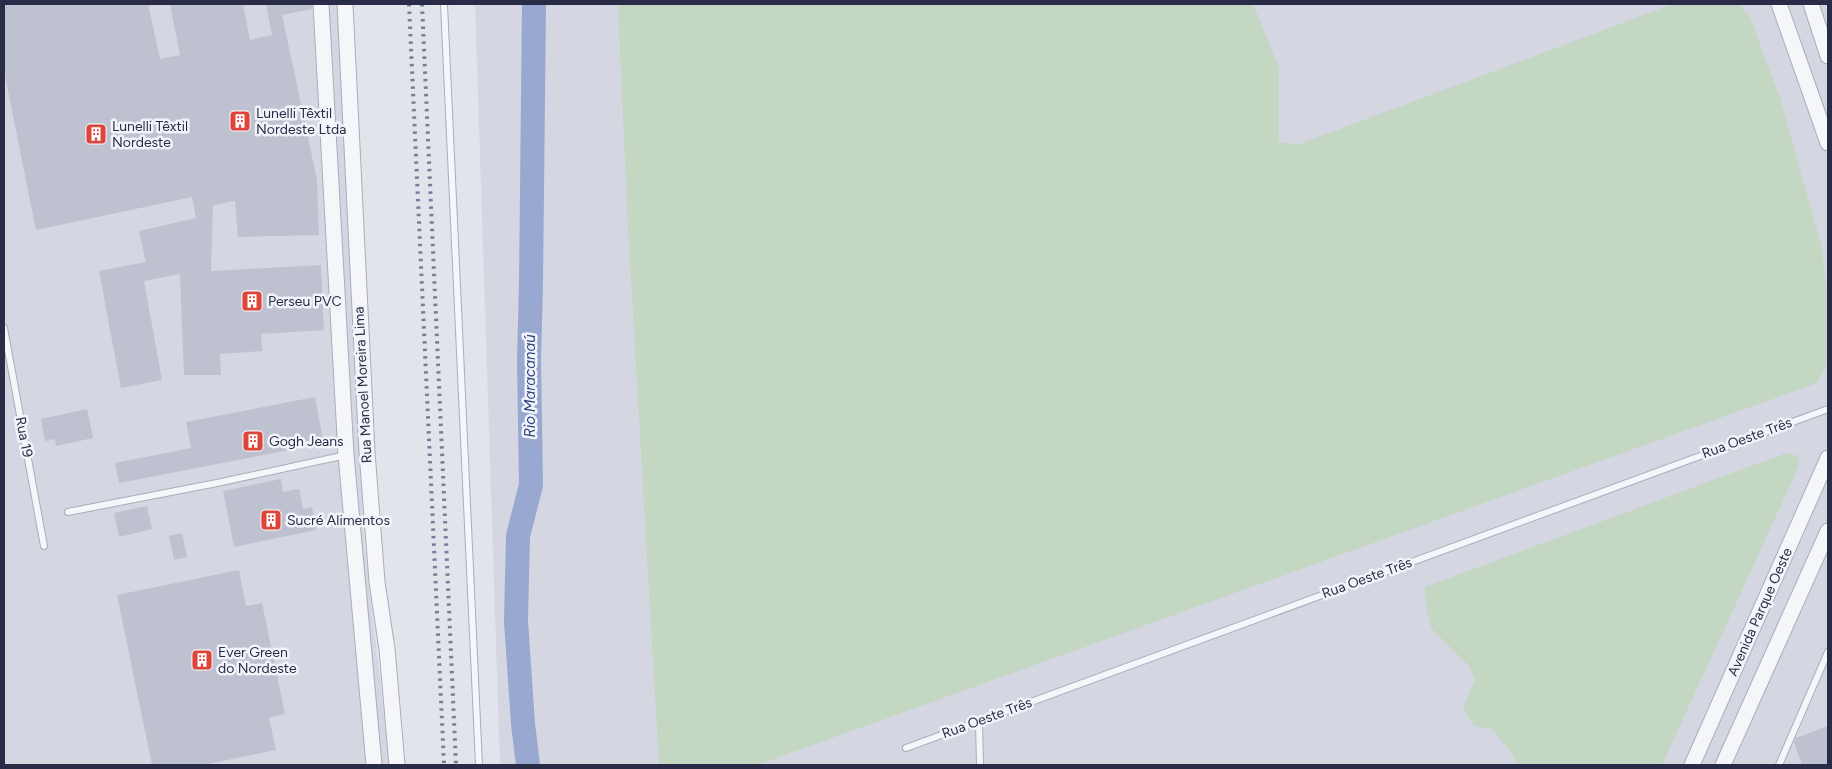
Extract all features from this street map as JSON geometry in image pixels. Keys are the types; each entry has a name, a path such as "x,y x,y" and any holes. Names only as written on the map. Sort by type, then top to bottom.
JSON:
{"street":[{"path":"1779,4 1828,143"},
{"path":"1811,4 1828,56"},
{"path":"321,10 345,9"},
{"name":"Rua Manoel Moreira Lima","path":"345,9 367,452 377,582 387,649 397,765"},
{"name":"Rua Manoel Moreira Lima","path":"321,10 346,455 374,765"},
{"name":"Avenida Parque Oeste","path":"1692,765 1828,458"},
{"name":"Avenida Parque Oeste","path":"1723,765 1828,530"}],"lane":[{"path":"444,4 480,765"},
{"name":"Rua 19","path":"4,328 44,546"},
{"name":"Rua Oeste Três","path":"906,748 1828,409"},
{"path":"68,512 217,483 346,455"},
{"path":"1779,765 1828,652"},
{"path":"979,722 980,765"}],"shaded area":[{"path":"4,4 342,4 364,543 390,765 4,765"},
{"path":"475,4 1828,4 1828,765 500,765"}],"green space":[{"path":"618,4 1253,4 1279,68 1279,142 1297,145 1673,4 1739,4 1750,17 1780,98 1822,248 1828,299 1828,363 1817,383 757,765 659,765 628,226"},
{"path":"1786,453 1798,456 1799,466 1662,765 1518,765 1513,755 1492,729 1474,726 1463,707 1475,680 1469,666 1431,628 1426,605 1425,587"}],"building":[{"path":"4,4 148,4 160,59 180,55 170,4 243,4 250,40 272,35 266,4 312,4 312,9 282,15 317,180 319,235 238,237 235,201 213,205 211,271 321,265 324,330 261,334 262,351 220,354 221,375 184,375 180,274 144,281 162,380 121,388 99,271 146,262 139,231 196,218 192,197 36,230 4,71"},
{"name":"Gogh Jeans","path":"315,397 323,440 309,443 310,446 119,483 115,463 191,448 186,422"},
{"path":"87,409 93,438 56,446 55,439 45,441 41,419"},
{"name":"Sucré Alimentos","path":"281,479 283,492 299,489 303,509 312,507 316,530 234,547 223,491"},
{"path":"147,506 152,529 119,537 114,513"},
{"path":"182,533 187,557 174,560 169,536"},
{"name":"Ever Green do Nordeste","path":"239,570 246,606 262,603 285,714 269,718 276,750 203,765 152,765 117,595"},
{"path":"1828,726 1828,765 1802,765 1794,743 1796,738"}],"waterway":[{"name":"Rio Maracanaú","path":"528,765 523,724 516,621 518,536 531,485 529,360 534,4"}],"railway":[{"path":"409,4 444,765"},
{"path":"422,4 456,765"}],"place":[{"name":"Lunelli Têxtil Nordeste Ltda","path":"240,121"},
{"name":"Lunelli Têxtil Nordeste","path":"96,134"},
{"name":"Perseu PVC","path":"252,301"},
{"name":"Gogh Jeans","path":"253,441"},
{"name":"Sucré Alimentos","path":"271,520"},
{"name":"Ever Green do Nordeste","path":"202,660"}]}
